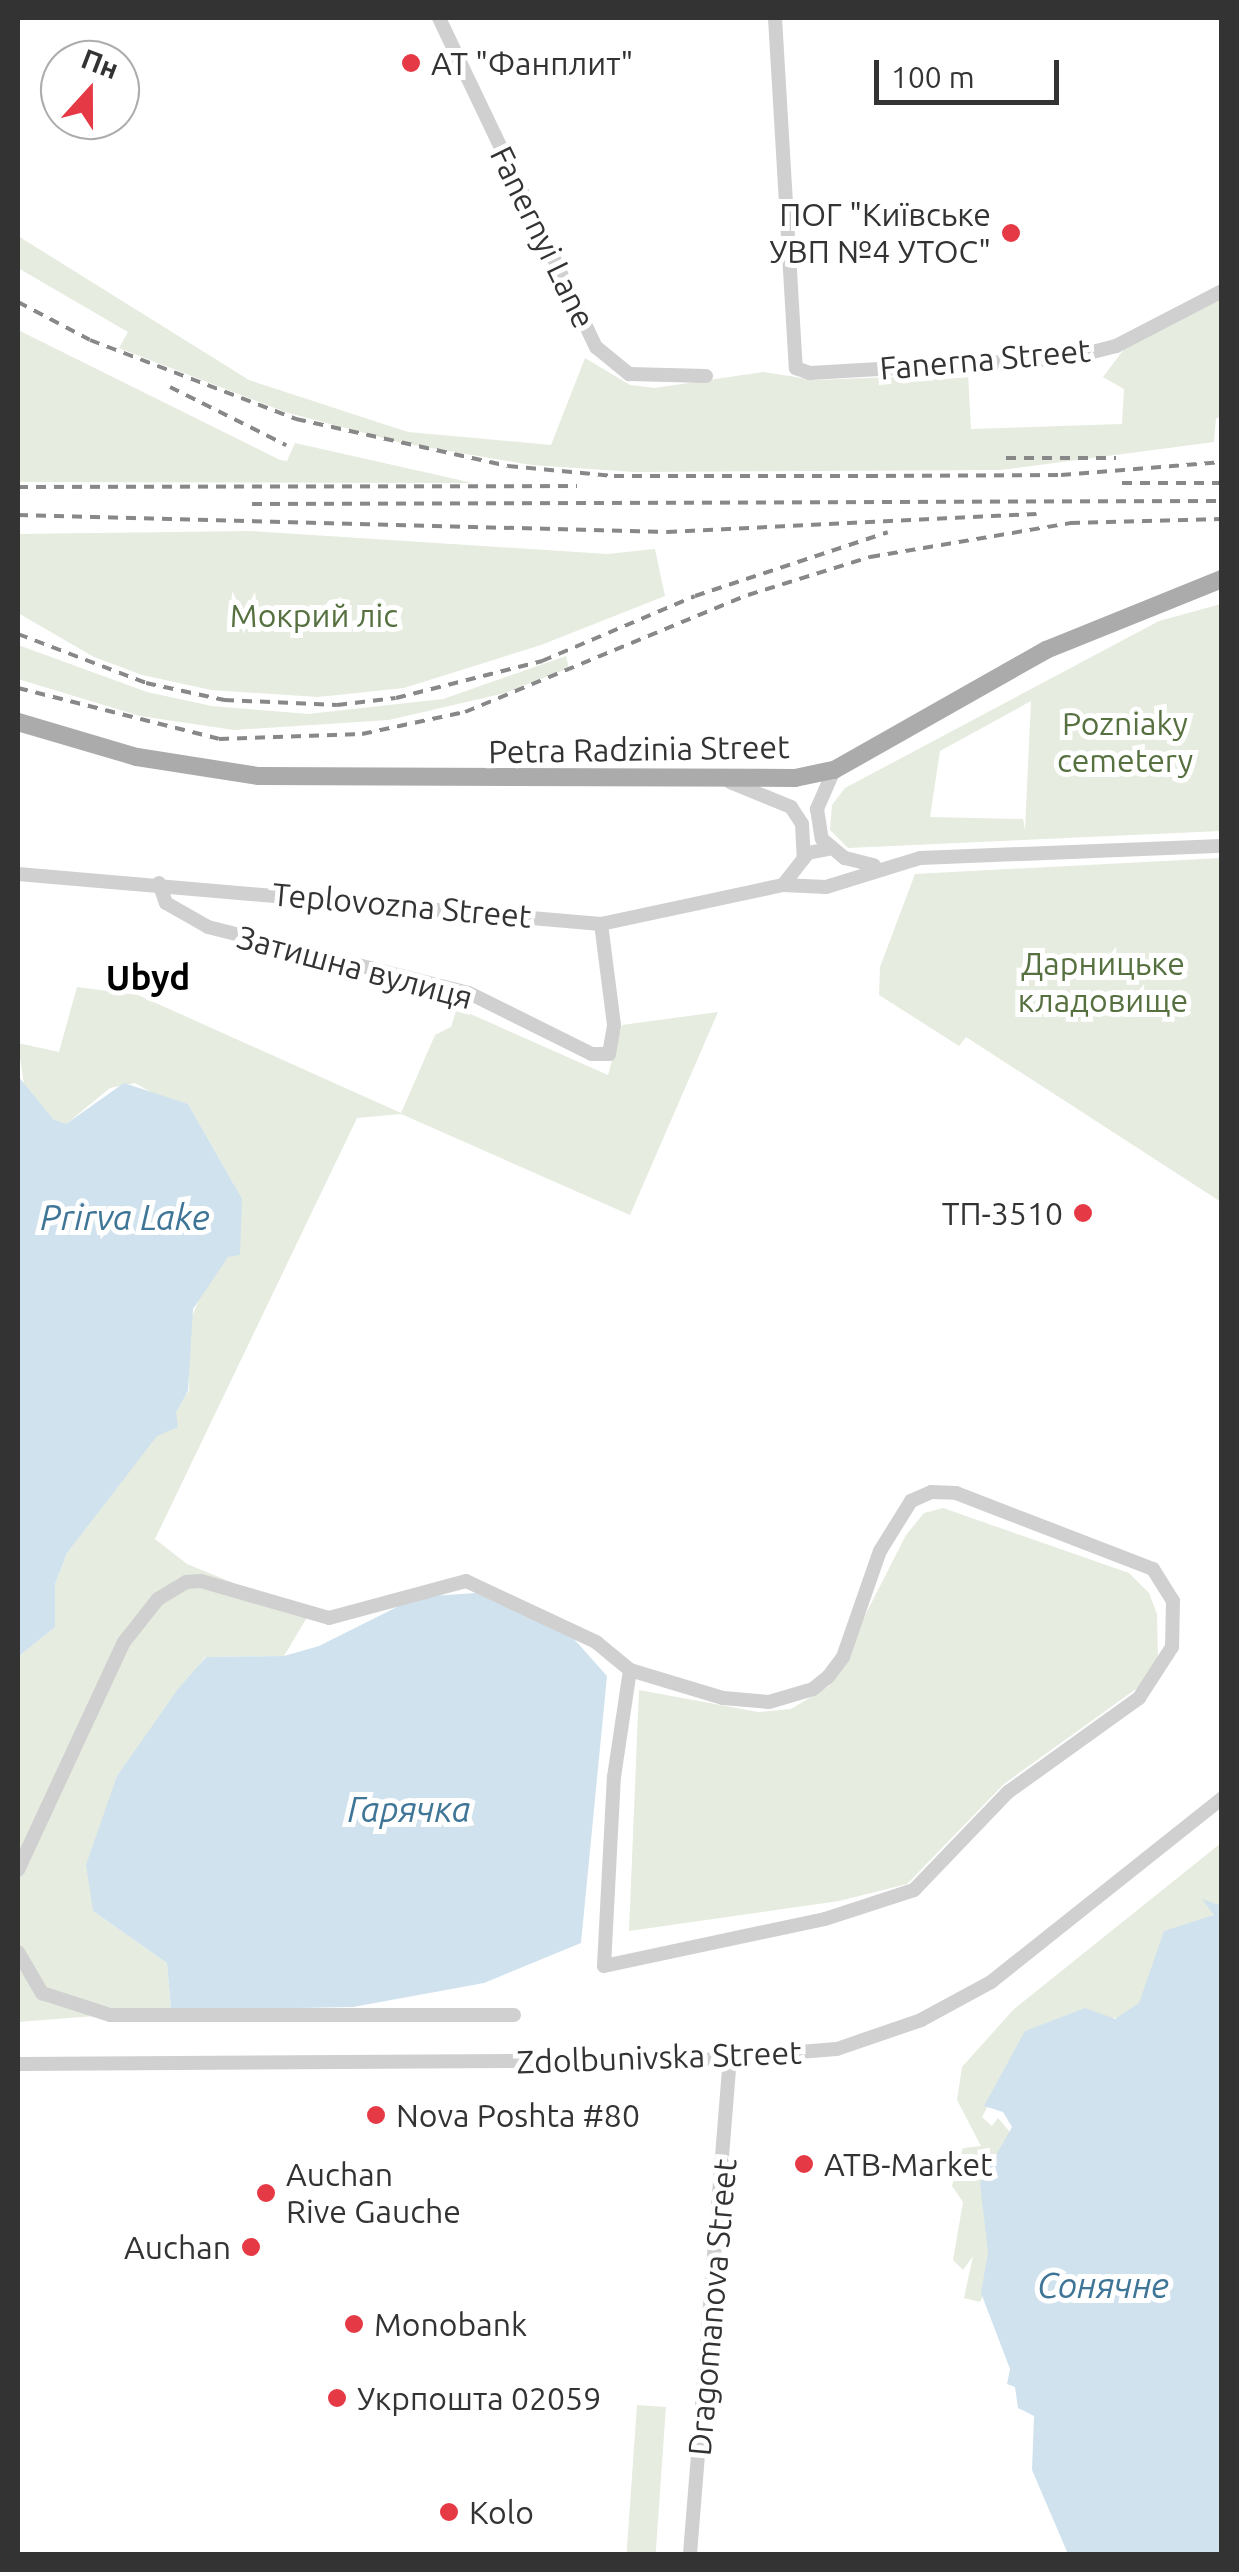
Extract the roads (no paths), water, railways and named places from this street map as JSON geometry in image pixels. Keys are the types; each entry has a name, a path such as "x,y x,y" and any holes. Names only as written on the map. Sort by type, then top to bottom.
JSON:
{"main road":[{"name":"Petra Radzinia Street","path":"18,722 138,757 258,776 729,782 834,770 1046,650 1222,579"}],"street":[{"name":"Fanernyi Lane","path":"438,18 596,347 629,374 706,376"},
{"name":"Fanerna Street","path":"774,18 796,368 810,372 1069,358 1116,346 1222,291"},
{"path":"834,770 817,809 841,868 836,882"},
{"path":"729,782 791,807 802,824 807,882 819,888 881,866 955,856 1222,846"},
{"path":"783,885 803,861 831,850 881,866"},
{"name":"Teplovozna Street","path":"18,874 601,924 783,885 819,888"},
{"name":"Затишна вулиця","path":"158,883 166,903 208,927 469,993 592,1054 609,1054 614,1025 601,924"},
{"path":"18,1870 124,1642 158,1599 186,1582 201,1581 329,1618 466,1582 596,1642 630,1670 723,1698 769,1702 813,1689 843,1656 894,1528 911,1501 931,1492 956,1493 1153,1569 1173,1600 1172,1647 1139,1698 1008,1792 914,1890 825,1919 604,1966 617,1744 630,1670"},
{"name":"Zdolbunivska Street","path":"18,2064 730,2059 837,2049 958,2002 991,1982 1222,1798"},
{"path":"18,1952 42,1993 110,2015 514,2015"},
{"name":"Dragomanova Street","path":"690,2554 730,2059"}],"water":[{"name":"Prirva Lake","path":"18,1076 53,1119 66,1124 124,1083 188,1104 242,1199 240,1255 228,1257 193,1309 188,1391 176,1412 178,1427 157,1436 67,1553 55,1584 55,1627 18,1657"},
{"name":"Гарячка","path":"476,1593 574,1639 607,1676 581,1943 484,1983 353,2007 171,2010 167,1963 93,1911 86,1865 117,1776 178,1689 206,1657 284,1656 319,1646 417,1597"},
{"name":"Сонячне","path":"1202,1899 1222,1906 1221,2554 1068,2554 1032,2470 1034,2416 1018,2408 1015,2387 1007,2384 1010,2369 981,2293 988,2252 980,2183 1012,2127 1003,2112 984,2106 1025,2031 1085,2008 1115,2019 1139,2003 1164,1931 1214,1915"}],"railway":[{"path":"18,302 90,340 296,419 508,466 614,476 1061,475 1222,462"},
{"path":"170,387 286,445"},
{"path":"1006,458 1116,458"},
{"path":"1122,483 1222,483"},
{"path":"18,487 577,486"},
{"path":"252,504 1222,501"},
{"path":"18,515 667,532 1037,514"},
{"path":"18,688 219,739 362,734 465,712 748,595 870,557 1070,523 1222,519"},
{"path":"18,634 146,683 224,700 337,705 396,698 542,661 695,596 888,532"}],"place":[{"name":"АТ \"Фанплит\"","path":"411,63"},
{"name":"ПОГ \"Київське УВП №4 УТОС\"","path":"1011,233"},
{"name":"ТП-3510","path":"1083,1213"},
{"name":"Nova Poshta #80","path":"376,2115"},
{"name":"ATB-Market","path":"804,2164"},
{"name":"Auchan Rive Gauche","path":"266,2193"},
{"name":"Auchan","path":"251,2247"},
{"name":"Monobank","path":"354,2324"},
{"name":"Укрпошта 02059","path":"337,2398"},
{"name":"Kolo","path":"449,2512"}],"district":[{"name":"Ubyd","path":"148,977"}],"park label":[{"name":"Мокрий ліс","path":"314,615"},
{"name":"Pozniaky cemetery","path":"1125,742"},
{"name":"Дарницьке кладовище","path":"1103,982"}]}
